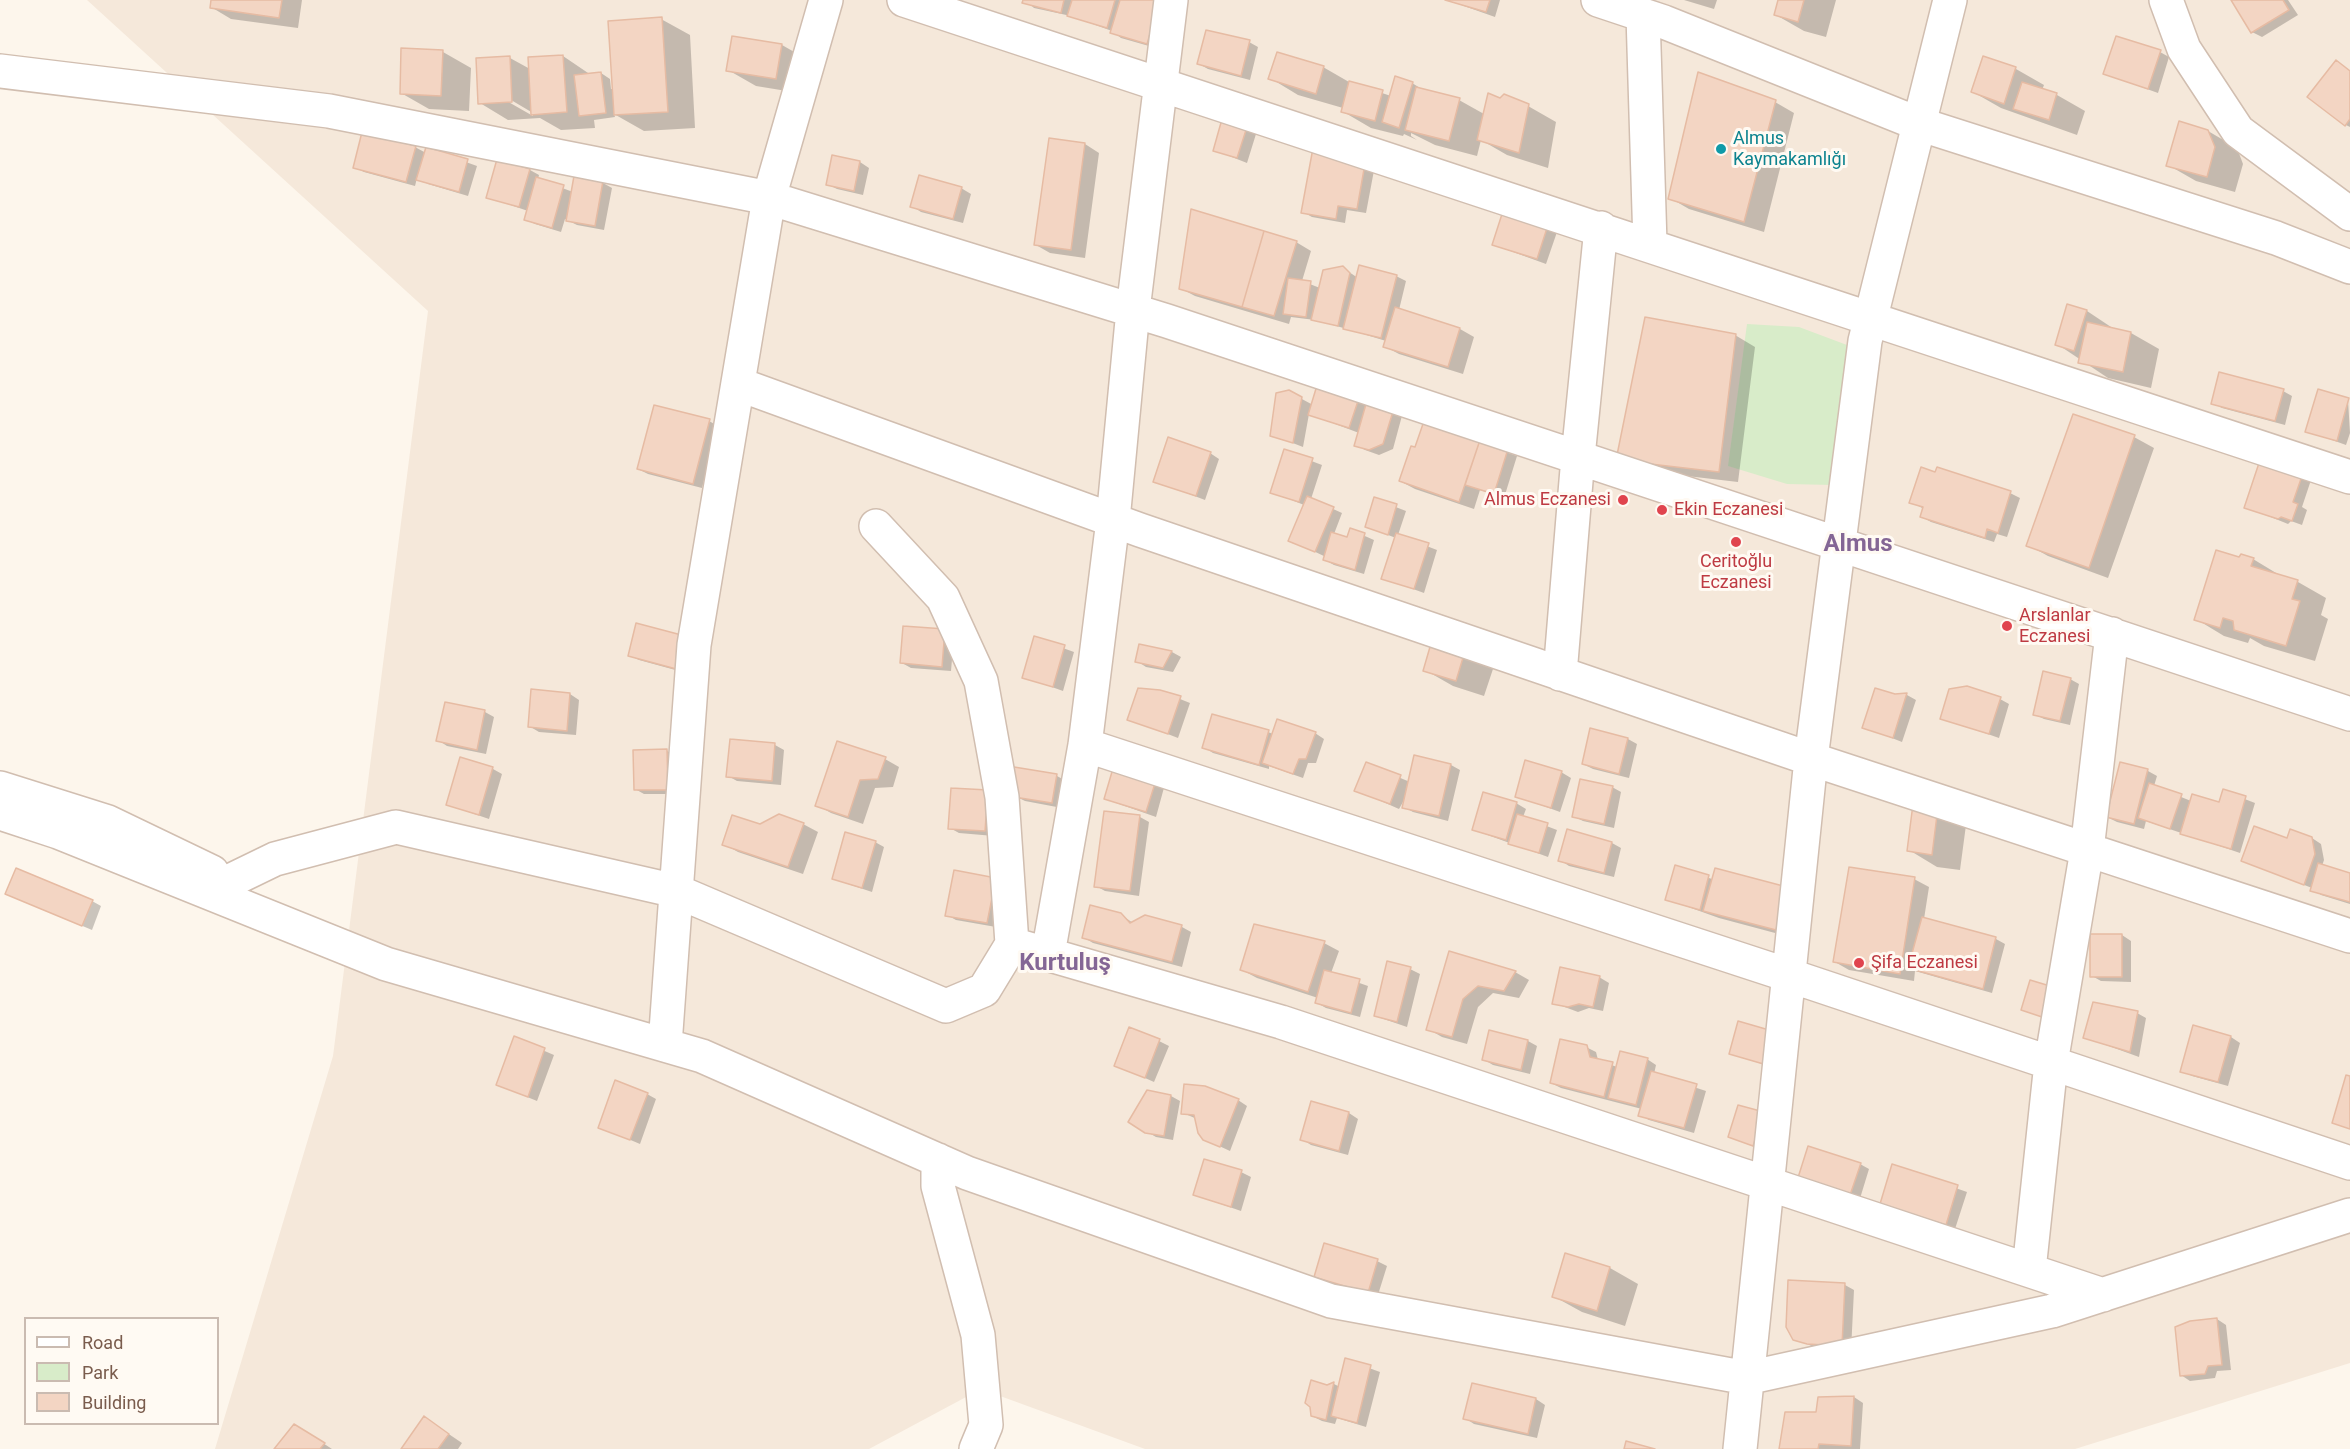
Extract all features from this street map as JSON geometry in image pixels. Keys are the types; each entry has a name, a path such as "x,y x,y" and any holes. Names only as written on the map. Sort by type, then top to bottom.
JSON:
{"street":[{"path":"665,1045 694,645 769,198 826,0"},
{"path":"904,0 1650,244 2350,477"},
{"path":"1048,954 1085,745 1113,520 1133,310 1171,0"},
{"path":"1598,0 1644,15 1919,124 2276,238 2350,267"},
{"path":"1740,1449 1811,759 1865,341 1950,0"},
{"path":"2166,0 2184,49 2238,131 2350,214"},
{"path":"1644,15 1650,244"},
{"path":"0,71 329,111 769,198 1133,310 2350,714"},
{"path":"1560,674 1578,457 1601,228"},
{"path":"738,384 1113,520 1560,674 2350,936"},
{"path":"0,813 218,886 275,859 396,827 676,891 946,1006 984,990 1012,944 1002,797 981,681 943,598 876,526"},
{"path":"2029,1270 2051,1063 2087,850 2112,634"},
{"path":"1085,745 1788,975 2350,1163"},
{"path":"0,788 108,822 218,886 386,964 702,1056 967,1173 1331,1301 1748,1378 2052,1311 2350,1215"},
{"path":"1012,944 1281,1022 2103,1295"},
{"path":"938,1160 938,1186 978,1335 986,1425 976,1449"}],"shaded area":[{"path":"87,0 2350,0 2350,1363 2075,1449 1145,1449 981,1389 869,1449 215,1449 333,1056 428,311"}],"green space":[{"path":"1747,324 1799,327 1847,345 1833,485 1787,484 1728,466"}],"building":[{"path":"211,0 282,0 279,18 210,8"},
{"path":"1023,0 1064,0 1061,13 1022,3"},
{"path":"1072,0 1115,0 1107,28 1067,16"},
{"path":"1120,0 1160,0 1147,44 1110,33"},
{"path":"1445,0 1490,0 1486,12"},
{"path":"1778,0 1804,0 1798,22 1774,15"},
{"path":"2231,0 2283,0 2289,10 2251,33"},
{"path":"662,17 668,112 614,115 608,21"},
{"path":"1206,30 1250,40 1241,76 1197,64"},
{"path":"732,36 782,44 776,79 726,71"},
{"path":"2116,36 2161,50 2148,89 2103,74"},
{"path":"401,48 443,50 441,96 400,94"},
{"path":"1277,52 1324,66 1316,94 1268,79"},
{"path":"563,55 567,112 531,115 528,57"},
{"path":"510,56 512,102 478,104 476,58"},
{"path":"1983,56 2016,67 2004,104 1971,92"},
{"path":"2336,60 2350,71 2350,119 2345,126 2307,97"},
{"path":"601,72 606,113 579,116 574,75"},
{"name":"Almus Kaymakamlığı","path":"1698,72 1776,100 1744,222 1668,199"},
{"path":"1395,76 1413,82 1399,128 1382,122"},
{"path":"1349,81 1383,90 1375,121 1341,112"},
{"path":"2022,82 2057,93 2049,120 2013,109"},
{"path":"1416,87 1460,98 1449,141 1405,130"},
{"path":"1488,93 1500,98 1504,94 1529,104 1519,153 1477,140"},
{"path":"1222,119 1247,127 1237,158 1213,151"},
{"path":"2179,121 2208,130 2215,147 2207,177 2166,166"},
{"path":"362,132 416,146 406,182 353,168"},
{"path":"1049,138 1085,143 1071,250 1034,245"},
{"path":"426,147 468,159 459,192 416,180"},
{"path":"1313,148 1366,158 1357,209 1338,206 1336,219 1301,213"},
{"path":"832,155 860,161 854,191 826,185"},
{"path":"497,159 530,169 519,207 486,198"},
{"path":"919,175 962,187 953,219 910,207"},
{"path":"574,176 603,181 595,226 566,221"},
{"path":"536,177 564,185 552,228 524,220"},
{"path":"1191,209 1264,231 1242,307 1179,289"},
{"path":"1503,211 1548,225 1537,259 1492,245"},
{"path":"1264,231 1297,241 1274,316 1242,307"},
{"path":"1359,265 1397,275 1381,338 1343,329"},
{"path":"1343,266 1350,273 1338,326 1311,320 1323,270"},
{"path":"1288,278 1311,281 1306,317 1283,314"},
{"path":"2067,304 2087,310 2074,351 2055,345"},
{"path":"1395,307 1460,328 1448,367 1383,347"},
{"path":"1645,317 1736,334 1719,472 1616,460"},
{"path":"2087,322 2131,332 2123,372 2078,363"},
{"path":"2219,372 2284,389 2275,421 2211,404"},
{"path":"1318,382 1360,395 1349,428 1308,415"},
{"path":"2318,389 2349,398 2337,441 2305,432"},
{"path":"1289,390 1302,397 1293,443 1270,436 1276,393"},
{"path":"1368,397 1395,405 1383,444 1369,450 1354,446"},
{"path":"654,405 710,419 693,484 637,469"},
{"path":"2073,414 2135,435 2089,568 2026,546"},
{"path":"1424,421 1480,440 1459,502 1399,481 1411,446 1415,447"},
{"path":"1168,437 1211,452 1196,496 1153,482"},
{"path":"1480,440 1508,449 1494,494 1465,485"},
{"path":"1284,449 1313,458 1299,502 1270,493"},
{"path":"2259,463 2303,473 2293,502 2298,504 2292,521 2244,508"},
{"path":"1921,467 1935,472 1937,467 2011,491 1998,533 1987,529 1985,538 1920,517 1923,507 1909,503"},
{"path":"1307,496 1334,507 1315,552 1288,541"},
{"path":"1374,497 1397,504 1388,535 1365,527"},
{"path":"1350,528 1365,533 1355,570 1323,560 1331,532 1347,537"},
{"path":"1396,533 1429,543 1414,589 1381,579"},
{"path":"2216,550 2239,557 2241,554 2254,558 2251,566 2298,580 2292,599 2300,601 2286,646 2234,630 2233,621 2223,618 2220,628 2194,620"},
{"path":"636,623 689,637 680,670 628,656"},
{"path":"903,626 945,629 942,667 900,663"},
{"path":"1034,636 1065,645 1053,687 1022,678"},
{"path":"1432,640 1465,651 1456,681 1423,671"},
{"path":"1139,644 1172,651 1163,668 1135,662"},
{"path":"2043,671 2071,678 2060,721 2033,715"},
{"path":"1967,686 2001,697 1989,734 1940,719 1949,689"},
{"path":"1138,688 1160,690 1181,696 1168,734 1127,720"},
{"path":"1875,688 1895,694 1907,693 1893,738 1862,728"},
{"path":"531,689 570,693 567,731 528,727"},
{"path":"445,702 485,710 477,750 436,741"},
{"path":"1212,714 1269,730 1259,765 1202,748"},
{"path":"1277,719 1316,732 1306,759 1299,759 1293,774 1262,763"},
{"path":"1590,728 1628,738 1619,774 1582,764"},
{"path":"730,739 775,743 772,781 726,777"},
{"path":"837,741 886,757 878,779 860,780 848,817 815,806"},
{"path":"667,749 668,790 634,790 633,750"},
{"path":"1414,755 1451,764 1439,816 1402,808"},
{"path":"460,757 493,767 479,815 446,805"},
{"path":"1525,760 1562,771 1551,808 1515,797"},
{"path":"1366,762 1401,775 1390,804 1354,791"},
{"path":"2120,762 2148,769 2134,824 2106,817"},
{"path":"1114,765 1157,777 1146,812 1104,799"},
{"path":"1008,766 1057,774 1052,803 1014,797"},
{"path":"1580,779 1613,786 1604,824 1572,817"},
{"path":"2149,783 2182,794 2170,829 2138,818"},
{"path":"951,788 988,790 985,831 948,829"},
{"path":"2223,789 2246,796 2231,849 2180,834 2192,794 2219,802"},
{"path":"1483,792 1517,802 1506,840 1472,830"},
{"path":"1913,804 1938,807 1932,855 1907,851"},
{"path":"1104,811 1140,815 1130,891 1094,887"},
{"path":"779,814 804,823 788,867 722,845 732,815 760,824"},
{"path":"1517,814 1548,823 1539,853 1508,844"},
{"path":"2254,826 2287,838 2290,829 2312,837 2315,854 2304,885 2241,861"},
{"path":"1567,829 1612,842 1604,873 1558,861"},
{"path":"845,832 876,841 862,888 832,879"},
{"path":"2318,863 2350,873 2350,902 2310,891"},
{"path":"1675,865 1709,875 1700,910 1665,900"},
{"path":"1849,867 1915,877 1900,974 1833,962"},
{"path":"16,868 93,900 82,926 5,894"},
{"path":"1715,868 1787,887 1776,930 1703,911"},
{"path":"954,870 996,878 987,923 945,916"},
{"path":"1090,905 1121,913 1130,923 1145,915 1182,925 1172,962 1082,938"},
{"path":"1922,917 1996,937 1983,989 1908,968"},
{"path":"1254,924 1325,941 1308,992 1240,970"},
{"path":"2090,934 2122,934 2122,977 2090,977"},
{"path":"1449,951 1516,971 1504,991 1478,986 1463,999 1452,1037 1426,1030"},
{"path":"1387,961 1411,967 1397,1022 1374,1016"},
{"path":"1560,967 1600,976 1593,1007 1579,1004 1568,1007 1552,1004"},
{"path":"1324,970 1360,979 1351,1013 1315,1003"},
{"path":"2030,980 2060,989 2051,1020 2021,1010"},
{"path":"2093,1002 2138,1011 2130,1052 2083,1038"},
{"path":"1738,1021 1776,1032 1767,1065 1729,1054"},
{"path":"2193,1025 2231,1036 2218,1082 2180,1072"},
{"path":"1129,1027 1160,1039 1145,1078 1114,1066"},
{"path":"1489,1030 1528,1040 1521,1070 1482,1060"},
{"path":"514,1036 545,1048 528,1097 496,1085"},
{"path":"1560,1039 1587,1045 1590,1057 1613,1062 1604,1097 1550,1083"},
{"path":"1620,1051 1648,1058 1636,1105 1608,1098"},
{"path":"1651,1071 1697,1084 1684,1128 1638,1116"},
{"path":"2346,1075 2350,1076 2350,1129 2332,1123"},
{"path":"615,1080 648,1093 630,1140 598,1128"},
{"path":"1184,1084 1205,1086 1239,1099 1220,1147 1203,1140 1198,1133 1194,1115 1181,1114"},
{"path":"1147,1090 1171,1095 1164,1136 1145,1133 1128,1122"},
{"path":"1311,1101 1349,1112 1339,1151 1300,1140"},
{"path":"1738,1105 1764,1112 1753,1146 1728,1137"},
{"path":"1808,1146 1861,1163 1848,1201 1796,1184"},
{"path":"1204,1159 1242,1170 1231,1207 1193,1195"},
{"path":"1892,1164 1958,1185 1946,1225 1880,1204"},
{"path":"1324,1243 1378,1259 1368,1293 1314,1277"},
{"path":"1565,1253 1610,1267 1597,1311 1552,1297"},
{"path":"1788,1280 1845,1283 1842,1346 1807,1344 1793,1340 1786,1327"},
{"path":"2217,1318 2222,1365 2208,1366 2205,1374 2180,1376 2175,1327 2190,1321"},
{"path":"1345,1358 1371,1365 1357,1423 1331,1416"},
{"path":"1311,1380 1327,1385 1334,1382 1326,1420 1311,1416 1310,1407 1305,1403"},
{"path":"1472,1383 1536,1398 1528,1434 1463,1419"},
{"path":"1854,1396 1851,1446 1819,1444 1818,1449 1779,1449 1785,1412 1816,1412 1818,1397"},
{"path":"424,1416 449,1434 438,1449 401,1449"},
{"path":"294,1424 325,1443 320,1449 274,1449"},
{"path":"1626,1441 1655,1449 1624,1449"}],"place":[{"name":"Almus Kaymakamlığı","path":"1721,149"},
{"name":"Almus Eczanesi","path":"1623,500"},
{"name":"Ekin Eczanesi","path":"1662,510"},
{"name":"Ceritoğlu Eczanesi","path":"1736,542"},
{"name":"Arslanlar Eczanesi","path":"2007,626"},
{"name":"Şifa Eczanesi","path":"1859,963"}],"district":[{"name":"Almus","path":"1858,545"},
{"name":"Kurtuluş","path":"1065,964"}]}
